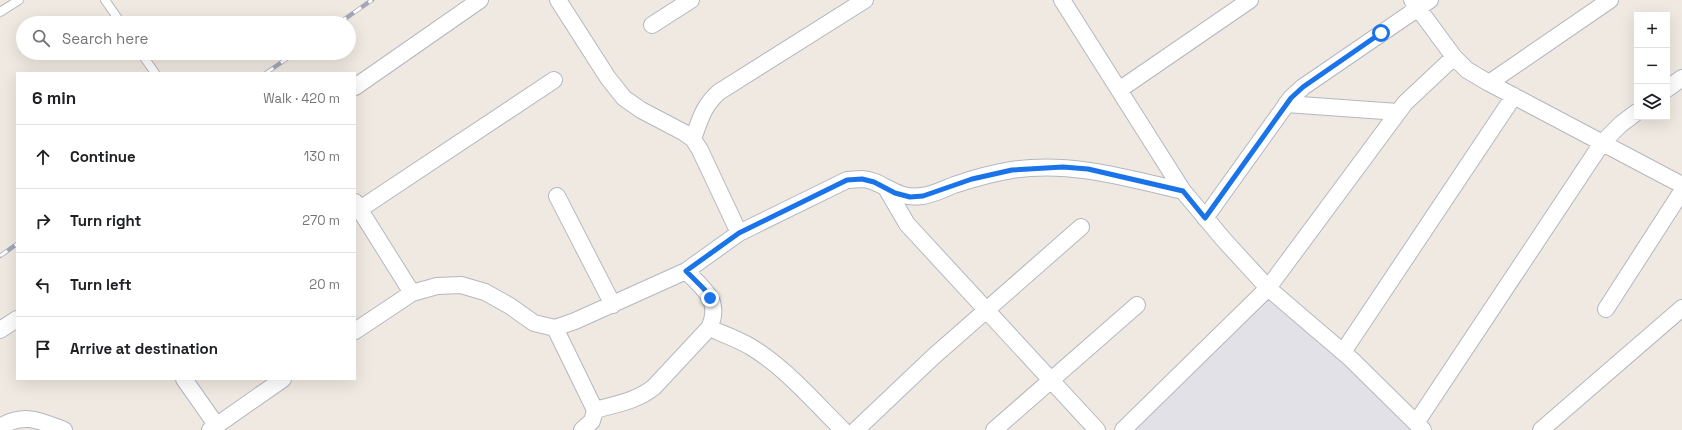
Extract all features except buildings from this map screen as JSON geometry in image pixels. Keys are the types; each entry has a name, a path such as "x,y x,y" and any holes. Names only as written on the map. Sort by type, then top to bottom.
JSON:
{"street":[{"path":"356,86 480,0"},
{"path":"558,0 608,78 624,98 641,110 667,123 693,139 700,150 739,233"},
{"path":"652,25 691,0"},
{"path":"693,139 703,112 710,100 720,92 865,0"},
{"path":"1063,0 1183,191 1205,218 1268,288 1343,352 1420,426 1602,142 1634,114"},
{"path":"1119,90 1250,0"},
{"path":"1490,84 1610,0"},
{"path":"1205,218 1286,104 1303,87 1420,3 1454,57 1467,70 1490,84 1682,184"},
{"path":"1123,430 1268,288 1366,158 1405,103 1454,57"},
{"path":"1670,87 1682,78"},
{"path":"412,293 358,206 554,80"},
{"path":"1343,352 1514,96"},
{"path":"1286,104 1398,112"},
{"path":"356,330 412,293 437,286 461,285 485,292 510,306 534,323 555,328 575,322 686,271 739,233 847,180 862,179 874,182 895,193 910,197 923,196 972,179 1012,170 1063,167 1088,169 1183,191"},
{"path":"886,188 907,224 1097,430"},
{"path":"1606,309 1682,191"},
{"path":"557,196 613,305"},
{"path":"856,430 933,357 1081,227"},
{"path":"595,410 646,394 709,328 714,317 714,308 704,289 686,271"},
{"path":"994,430 1137,305"},
{"path":"1540,430 1682,308"},
{"path":"0,330 16,320"},
{"path":"555,328 595,410 592,421 584,430"},
{"path":"709,328 751,347 770,361 791,378 843,430"},
{"path":"185,380 213,428 282,380"},
{"path":"0,426 10,420 21,418 36,419 64,430"}],"lane":[{"path":"0,12 20,0"},
{"path":"105,0 116,16"},
{"path":"146,60 154,72"}],"shaded area":[{"path":"1278,287 1421,430 1129,430"}],"railway":[{"path":"349,16 372,0"},
{"path":"267,72 285,60"},
{"path":"0,256 16,245"}],"route":[{"path":"710,298 704,289 686,271 739,233 847,180 862,179 874,182 895,193 910,197 923,196 972,179 1012,170 1063,167 1088,169 1183,191 1205,218 1291,98 1303,87 1381,33"}]}
